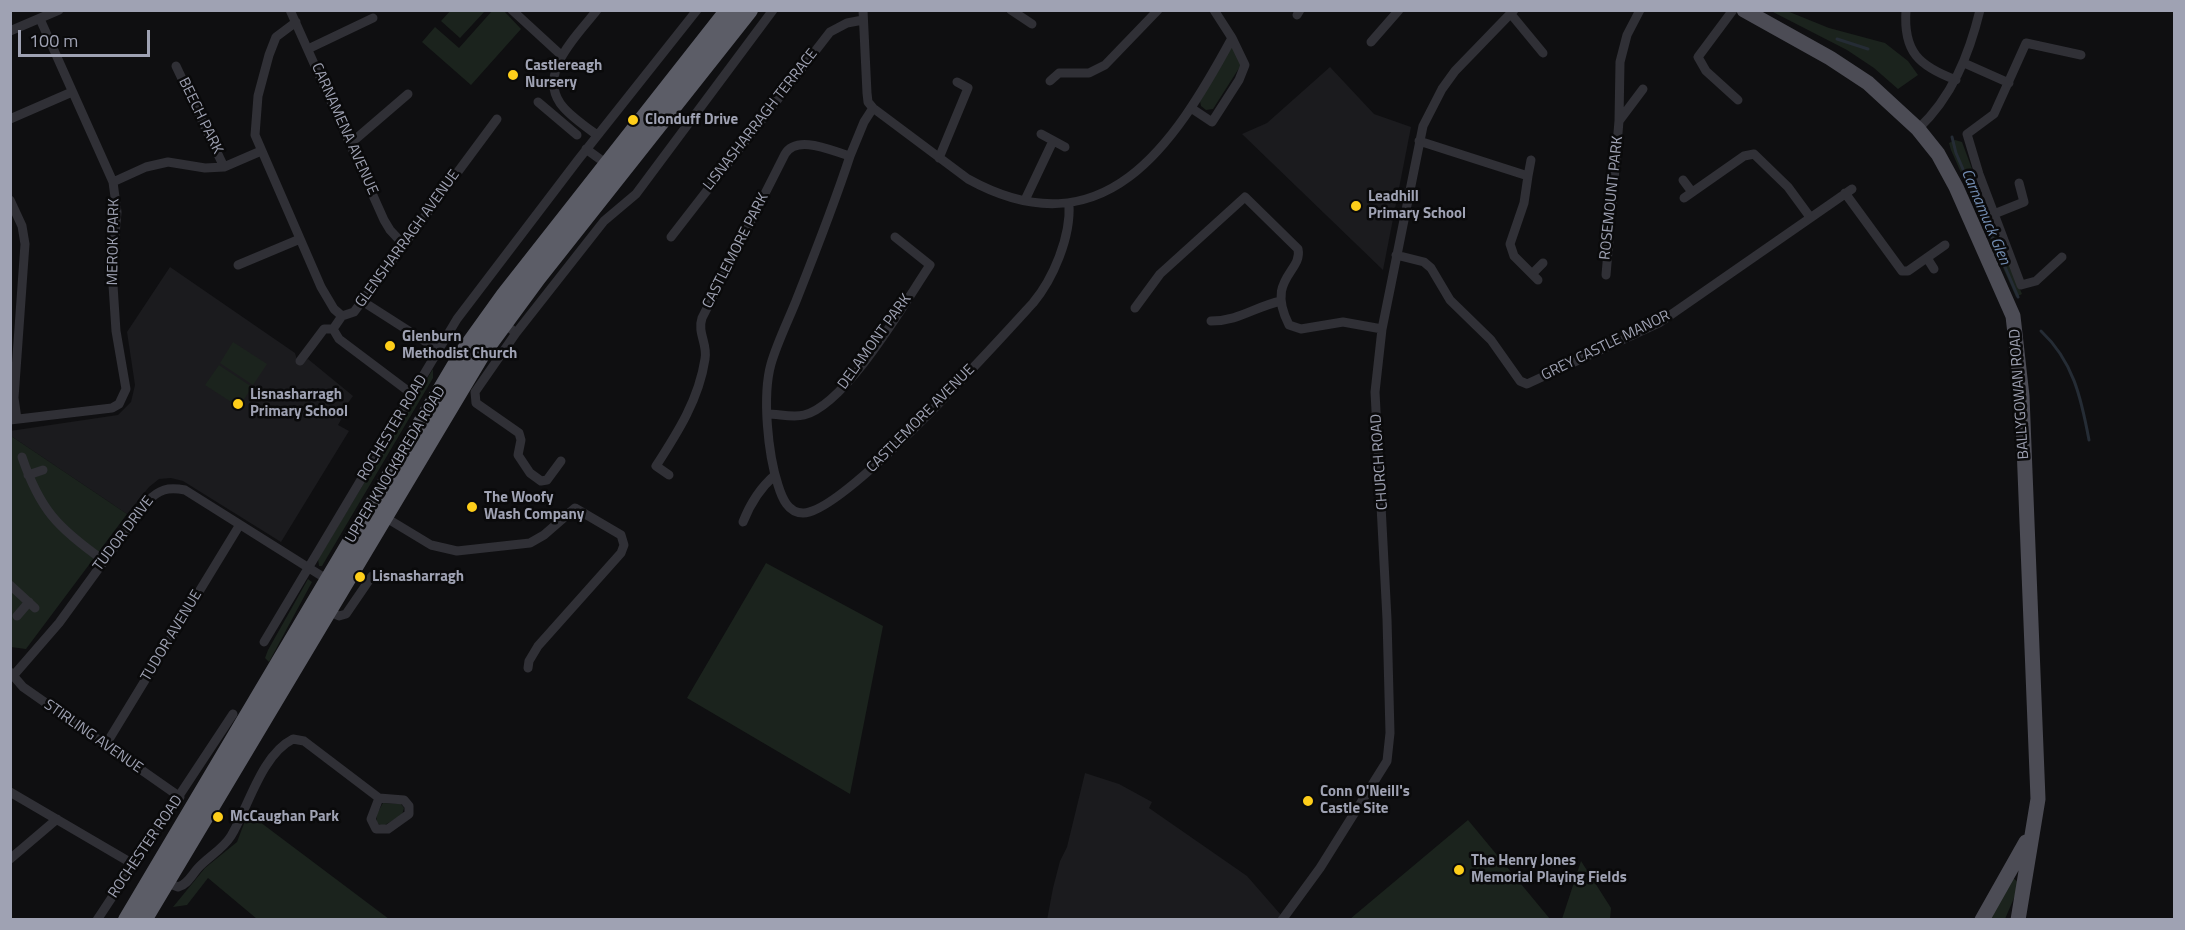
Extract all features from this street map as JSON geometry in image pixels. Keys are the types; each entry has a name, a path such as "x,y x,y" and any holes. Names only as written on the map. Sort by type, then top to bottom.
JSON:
{"highway":[{"name":"UPPER KNOCKBREDA ROAD","path":"143,920 160,879 294,638 318,574 462,355 602,161 729,10"},
{"name":"UPPER KNOCKBREDA ROAD","path":"127,920 160,879 328,611 465,378 509,328 602,161 749,10"}],"main road":[{"name":"BALLYGOWAN ROAD","path":"1744,10 1830,58 1868,83 1918,129 1938,154 1956,187 1995,272 2015,328 2022,396 2038,799 2018,920"},
{"name":"BALLYGOWAN ROAD","path":"1982,920 2016,864 2034,823"}],"street":[{"path":"10,32 59,10"},
{"name":"CARNAMENA AVENUE","path":"291,10 384,220 404,244"},
{"path":"512,10 561,55"},
{"path":"597,10 561,55 554,79 554,88 559,101 597,135"},
{"name":"ROCHESTER ROAD","path":"264,642 318,574 412,394 437,349 463,310 602,161 597,135 697,10"},
{"name":"UPPER KNOCKBREDA ROAD","path":"518,455 521,440 519,434 483,410 475,400 475,392 509,328 604,221 636,194 773,10"},
{"path":"1011,10 1032,24"},
{"path":"1050,81 1059,73 1089,73 1105,65 1158,10"},
{"path":"1191,108 1212,122 1239,80 1245,65 1243,56 1214,10"},
{"path":"1371,42 1399,10"},
{"name":"ROSEMOUNT PARK","path":"1606,275 1604,264 1619,121 1619,75 1623,48 1640,10"},
{"path":"1733,10 1698,57 1706,71 1737,100"},
{"path":"1906,10 1905,34 1919,59 1931,70 1956,80"},
{"path":"1918,129 1940,105 1956,80 1964,63 1980,10"},
{"path":"1509,12 1543,53"},
{"name":"CHURCH ROAD","path":"1282,920 1320,868 1345,824 1384,768 1389,754 1383,518 1375,392 1382,329 1423,126 1442,89 1509,12"},
{"path":"863,15 867,93 868,102 873,108 939,158 985,189 1025,200 1057,205 1087,201 1134,175 1191,108 1232,38"},
{"name":"LISNASHARRAGH TERRACE","path":"671,237 830,32 863,15"},
{"path":"308,49 373,18"},
{"name":"MEROK PARK","path":"14,419 112,408 123,398 125,374 116,331 112,270 117,212 113,182 40,19"},
{"path":"296,22 276,37 258,96 255,135 327,297 334,309 342,316"},
{"path":"2062,257 2036,281 2021,285 1967,134 1994,114 2026,43 2081,55"},
{"path":"1964,63 2009,83"},
{"name":"BEECH PARK","path":"176,66 224,167"},
{"path":"957,82 979,93"},
{"path":"939,158 968,88"},
{"name":"ROSEMOUNT PARK","path":"1619,121 1643,89"},
{"path":"10,119 72,92"},
{"path":"351,143 408,94"},
{"path":"538,102 577,135"},
{"name":"CASTLEMORE AVENUE","path":"873,108 864,122 850,156 771,365 767,414 769,449 775,475 788,506 804,513 818,509 838,496 875,465 926,416 1045,288 1070,215 1069,204"},
{"path":"564,124 572,115"},
{"name":"GLENSHARRAGH AVENUE","path":"300,361 324,329 333,329 342,316 354,312 498,119"},
{"path":"1041,134 1065,147"},
{"path":"1025,200 1053,141"},
{"path":"1419,141 1528,176"},
{"name":"CASTLEMORE PARK","path":"669,475 657,466 682,426 701,380 706,356 700,328 702,318 785,154 791,147 800,144 850,156"},
{"path":"113,182 146,167 168,162 205,168 224,167 261,151"},
{"path":"1683,180 1688,195 1744,156 1754,154 1788,187 1810,217"},
{"path":"1531,160 1524,203 1510,244 1514,256 1535,277 1543,263"},
{"path":"1994,214 2024,202 2019,183"},
{"name":"GREY CASTLE MANOR","path":"1396,255 1424,262 1431,268 1450,300 1491,340 1520,381 1527,384 1659,323 1848,191 1902,271 1908,271 1927,258"},
{"path":"1135,308 1160,274 1242,193 1298,249 1299,257 1283,280 1281,301 1289,325 1296,329 1343,322 1382,329"},
{"path":"10,200 22,226 25,244 14,419"},
{"name":"DELAMONT PARK","path":"767,414 794,416 816,410 851,378 930,265 895,237"},
{"path":"238,265 300,239"},
{"path":"1934,269 1927,258 1945,245"},
{"path":"362,301 437,349"},
{"path":"1211,321 1237,319 1258,307 1281,301"},
{"path":"333,329 339,339 412,394"},
{"path":"508,460 518,455 530,473 541,481 547,480 561,461"},
{"path":"22,457 40,503 74,539 103,560"},
{"path":"28,475 43,470"},
{"path":"743,522 759,492 775,475"},
{"name":"TUDOR DRIVE","path":"12,674 59,622 147,502 155,493 165,488 185,490 318,574"},
{"path":"383,516 431,545 457,551 530,543 551,529 572,509 583,510 621,535 624,545 621,553 533,653 528,668"},
{"name":"TUDOR AVENUE","path":"105,746 239,526"},
{"path":"328,611 339,616 346,614 372,576"},
{"path":"10,585 32,605 17,616"},
{"name":"STIRLING AVENUE","path":"12,674 23,687 180,797"},
{"name":"ROCHESTER ROAD","path":"97,920 233,714"},
{"path":"160,879 182,887 230,839 260,777 285,744 293,739 304,741 380,798 404,800 409,806 409,814 388,829 376,830 371,819 380,798"},
{"path":"10,792 133,864"},
{"path":"10,859 57,819"}],"shaded area":[{"path":"451,10 485,11 460,38 441,21"},
{"path":"492,11 504,11 521,29 471,85 422,42 435,27 459,48"},
{"path":"1771,11 1787,11 1829,28 1885,43 1908,61 1918,75 1898,89 1874,68 1847,50"},
{"path":"1231,48 1234,48 1241,65 1213,109 1206,110 1201,106 1200,101"},
{"name":"Leadhill Primary School","path":"1330,67 1374,114 1411,127 1383,270 1242,134 1267,123"},
{"path":"1955,140 1962,142 2022,294 2016,297 1951,150 1949,143"},
{"name":"Lisnasharragh Primary School","path":"170,267 295,353 297,360 303,362 308,359 353,396 345,407 346,411 338,425 349,431 281,542 183,481 171,478 159,479 149,487 127,514 11,436 10,431 118,415 131,402 135,385 127,332"},
{"path":"233,342 267,364 253,385 220,363"},
{"path":"219,365 252,387 239,407 205,385"},
{"path":"433,369 433,378 322,566 319,566 318,559"},
{"path":"11,436 127,514 26,649 11,647"},
{"path":"766,563 883,626 850,794 687,698"},
{"path":"308,579 312,582 269,662 265,658 268,650"},
{"path":"1085,773 1119,784 1152,802 1149,808 1247,876 1281,915 1279,920 1047,920 1053,888 1060,861 1067,847"},
{"path":"383,803 401,804 404,808 402,815 383,826 377,823 376,815"},
{"path":"248,813 389,919 257,919 208,878 187,905 173,907 205,868 237,842"},
{"name":"The Henry Jones Memorial Playing Fields","path":"1468,820 1550,919 1350,919"},
{"path":"1581,861 1611,908 1610,919 1562,919"},
{"path":"2012,877 2020,884 2005,919 1987,920"}],"waterway":[{"name":"Carnamuck Glen","path":"1837,39 1868,49"},
{"name":"Carnamuck Glen","path":"1952,137 1956,153 2018,297"},
{"name":"Carnamuck Glen","path":"2041,331 2068,367 2079,395 2089,440"}],"place":[{"name":"Castlereagh Nursery","path":"513,75"},
{"name":"Clonduff Drive","path":"633,120"},
{"name":"Leadhill Primary School","path":"1356,206"},
{"name":"Glenburn Methodist Church","path":"390,346"},
{"name":"Lisnasharragh Primary School","path":"238,404"},
{"name":"The Woofy Wash Company","path":"472,507"},
{"name":"Lisnasharragh","path":"360,577"},
{"name":"Conn O'Neill's Castle Site","path":"1308,801"},
{"name":"McCaughan Park","path":"218,817"},
{"name":"The Henry Jones Memorial Playing Fields","path":"1459,870"}]}
